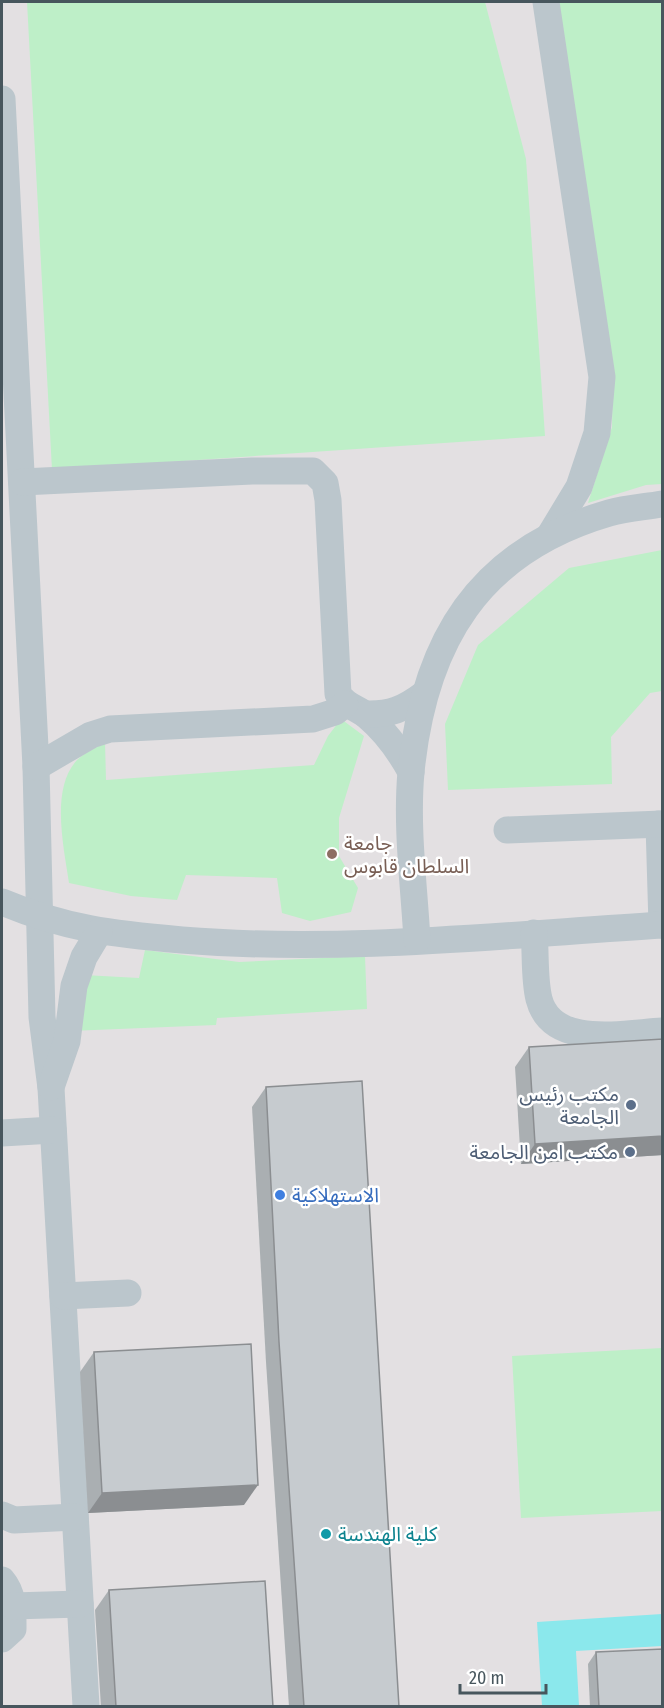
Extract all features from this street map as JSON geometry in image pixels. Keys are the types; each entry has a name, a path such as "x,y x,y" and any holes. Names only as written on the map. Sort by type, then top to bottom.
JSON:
{"lane":[{"path":"546,2 602,377 597,433 579,487 550,536"},
{"path":"2,99 36,767 38,918 44,1040 51,1088 86,1707"},
{"path":"22,482 252,471 313,471 326,483 328,500 338,694 394,743 411,771"},
{"path":"417,940 410,803 411,771 424,694 442,645 470,601 506,564 550,536 609,513 663,504"},
{"path":"36,767 101,731 313,719 355,709 386,715 406,708 424,694"},
{"path":"2,902 38,918 99,933 232,944 324,945 663,925 661,824 507,830"},
{"path":"51,1088 67,1041 74,986 84,957 99,933"},
{"path":"534,933 539,999 551,1021 576,1034 663,1031"},
{"path":"2,1133 53,1130"},
{"path":"63,1296 128,1293"},
{"path":"2,1515 14,1520 75,1517"},
{"path":"2,1580 10,1589 13,1606 13,1629 2,1639"},
{"path":"13,1606 80,1604"}],"shaded area":[{"name":"جامعة السلطان قابوس","path":"2,2 662,2 662,1706 2,1706"}],"green space":[{"path":"27,2 485,2 526,159 545,436 52,470"},
{"path":"559,2 662,2 662,484 646,485 588,503 612,427 613,364"},
{"path":"662,550 662,691 650,693 611,737 612,784 448,790 445,724 478,645 569,568"},
{"path":"341,719 364,736 339,818 339,856 358,888 351,912 310,921 282,913 277,878 186,875 177,900 131,896 69,883 61,819 64,787 69,772 77,760 105,742 106,780 314,765 328,736"},
{"path":"145,950 239,962 365,956 367,1009 217,1018 216,1025 70,1031 84,975 139,978"},
{"path":"662,1348 662,1511 521,1518 512,1356"}],"water":[{"path":"662,1614 662,1646 576,1651 579,1706 542,1706 537,1622"}],"building":[{"path":"663,1039 663,1136 535,1144 529,1047"},
{"name":"كلية الهندسة","path":"362,1081 399,1707 304,1707 279,1342 266,1087"},
{"path":"251,1344 258,1485 102,1493 94,1352"},
{"path":"265,1581 273,1707 116,1707 109,1590"},
{"path":"663,1649 663,1707 599,1707 596,1652"}],"place":[{"name":"جامعة السلطان قابوس","path":"332,854"},
{"name":"مكتب رئيس الجامعة","path":"631,1105"},
{"name":"مكتب امن الجامعة","path":"630,1152"},
{"name":"الاستهلاكية","path":"280,1195"},
{"name":"كلية الهندسة","path":"326,1534"}]}
